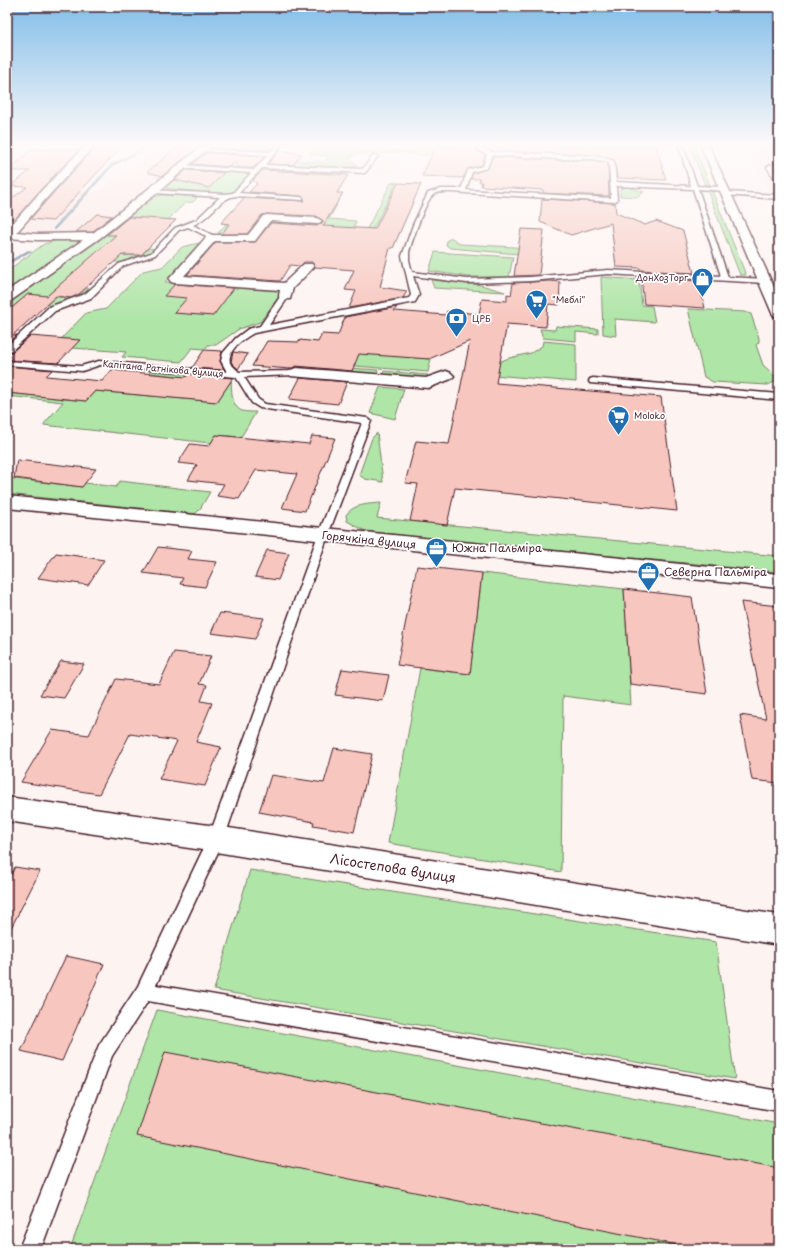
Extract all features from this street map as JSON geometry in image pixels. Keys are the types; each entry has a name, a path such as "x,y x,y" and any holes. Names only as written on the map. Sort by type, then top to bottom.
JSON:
{"street":[{"path":"8,235 35,205"},
{"path":"7,296 96,236 136,205"},
{"path":"731,205 779,313"},
{"path":"308,267 286,292 175,279 212,237 251,239 266,218 317,221"},
{"path":"8,235 38,237 96,236"},
{"path":"296,373 428,384 446,376"},
{"name":"Горячкіна вулиця","path":"7,502 779,581"},
{"name":"Лісостепова вулиця","path":"7,809 216,839 779,930"}],"lane":[{"path":"7,350 52,309 88,296 121,265 153,254 177,229 198,221 216,205"},
{"path":"30,1249 105,1051 144,992 216,839 323,535 367,421 264,406 255,401 238,375 228,368 224,361 226,355 238,340 250,332 263,328 412,300 415,295 405,256 426,205"},
{"path":"700,205 725,279"},
{"path":"189,225 212,237"},
{"path":"410,274 468,281 530,279 608,272 765,281"},
{"path":"263,328 286,292"},
{"name":"Капітана Ратнікова вулиця","path":"7,363 82,369 100,363 238,375 296,373"},
{"path":"593,382 779,397"},
{"path":"144,992 779,1101"}],"shaded area":[{"path":"39,205 126,205 93,231 62,236 16,233"}],"green space":[{"path":"144,205 183,205 168,220 114,254 96,253 47,296 28,294 7,312 7,304 101,239"},
{"path":"297,205 337,205 329,219 356,221 348,240 307,237 316,223 263,219 249,235 218,233 236,213 288,217"},
{"path":"380,205 386,205 365,245 360,242"},
{"path":"713,205 718,205 746,275 740,275"},
{"path":"452,238 460,244 532,248 529,255 450,248 446,245 447,240"},
{"path":"82,239 84,241 7,290 7,271 44,244 58,240"},
{"path":"199,243 165,282 280,291 279,296 260,322 239,329 216,345 208,345 205,349 192,348 181,362 122,357 126,352 72,348 61,339 86,313 106,309 143,271 162,267 182,247"},
{"path":"149,248 154,249 141,258 125,262 114,262 122,255 140,256"},
{"path":"435,252 513,257 509,277 469,277 429,271"},
{"path":"601,277 639,280 642,305 652,306 655,322 615,319 616,336 603,334"},
{"path":"431,280 481,285 505,292 434,288"},
{"path":"87,288 92,289 88,293 71,302 46,305 56,297 76,298"},
{"path":"688,309 745,312 751,314 759,338 759,342 756,345 763,365 775,376 776,381 768,385 713,382 704,377"},
{"path":"556,326 598,329 598,334 576,332 576,341 543,338 540,329 555,330"},
{"path":"543,341 576,344 576,382 470,373 509,358 531,353 542,346"},
{"path":"362,353 431,359 428,372 307,362"},
{"path":"306,365 378,370 377,375 304,369"},
{"path":"151,370 197,374 199,376 198,378 149,373"},
{"path":"384,371 428,375 427,379 382,376"},
{"path":"213,375 231,378 232,396 238,409 247,412 256,412 241,437 216,435 211,443 43,425 63,402 7,396 7,393 86,401 95,391 217,402 231,381 210,376"},
{"path":"380,387 404,389 395,419 370,413"},
{"path":"377,433 383,482 365,479 359,475 372,438"},
{"path":"7,478 82,487 85,483 116,487 120,481 210,492 200,509 195,514 7,494"},
{"path":"381,503 377,518 779,556 779,572 381,534 363,530 347,521 346,515 349,511 362,505"},
{"path":"482,573 624,589 631,705 563,696 561,872 388,843 420,668 470,674"},
{"path":"250,870 716,942 735,1079 214,990"},
{"path":"157,1010 779,1124 779,1249 70,1249"}],"building":[{"path":"7,205 28,205 15,219 7,218"},
{"path":"43,205 68,205 53,221 30,219"},
{"path":"238,205 336,205 323,226 375,229 387,205 412,205 393,248 390,248 380,287 407,291 403,298 349,308 356,291 345,290 354,270 315,267 312,262 304,262 300,266 290,265 280,281 187,275 216,242 255,242 271,223 317,226 323,222 317,216 267,214 262,215 247,234 222,234 229,224 221,223"},
{"path":"542,205 615,205 616,213 645,225 656,221 683,231 694,273 616,267 611,223 571,235 540,222"},
{"path":"97,214 112,216 92,232 76,232"},
{"path":"129,217 176,220 141,255 122,255 79,294 71,298 56,296 13,335 17,335 7,344 7,312 28,294 47,296 116,235 107,235"},
{"path":"521,229 544,230 539,275 514,276"},
{"path":"641,277 697,281 705,308 644,304"},
{"path":"550,281 560,282 559,305 548,304 546,327 507,324 496,383 661,397 677,511 455,488 447,525 410,521 418,484 405,483 416,441 449,444 470,341 429,359 359,354 352,371 296,366 290,369 252,366 267,341 299,342 300,340 318,342 322,334 338,335 345,317 397,307 394,311 446,315 447,311 479,314 482,299 507,301 507,294 511,295 513,283"},
{"path":"175,284 234,288 213,316 174,313 187,298 164,296"},
{"path":"30,336 80,340 58,363 7,360 7,354 11,353"},
{"path":"204,350 222,351 220,361 224,370 192,368"},
{"path":"233,352 248,354 238,369 231,362"},
{"path":"7,366 52,370 46,376 102,381 112,370 186,377 188,374 233,378 217,402 95,391 86,401 7,393"},
{"path":"300,378 347,382 338,404 289,399"},
{"path":"216,435 309,444 312,436 335,438 305,511 282,508 297,474 256,470 239,499 217,496 224,484 188,480 197,465 178,463 190,444 209,446"},
{"path":"17,460 96,469 82,487 14,478"},
{"path":"158,547 192,551 188,559 217,562 205,587 180,584 183,578 143,573"},
{"path":"267,550 289,553 278,580 255,577"},
{"path":"56,553 104,560 88,585 38,578"},
{"path":"417,566 482,573 470,674 397,665"},
{"path":"624,589 692,597 707,694 630,684"},
{"path":"741,602 779,606 779,783 752,780 740,715 766,719"},
{"path":"220,613 264,618 255,639 211,633"},
{"path":"174,652 211,656 199,684 207,685 201,701 212,703 196,742 221,747 205,786 159,779 177,741 130,734 99,794 21,782 52,730 89,735 116,679 159,684"},
{"path":"61,661 84,664 64,698 40,695"},
{"path":"342,669 389,675 383,701 335,695"},
{"path":"334,748 372,754 354,832 313,825 314,822 259,812 271,775 324,783"},
{"path":"15,867 40,871 7,936 7,882"},
{"path":"66,956 104,964 62,1061 21,1051"},
{"path":"165,1052 779,1168 779,1249 697,1249 137,1136"}],"waterway":[{"path":"54,229 76,205"},
{"path":"7,264 30,251"}],"place":[{"name":"ДонХозТорг","path":"703,298"},
{"name":"\"Меблі\"","path":"536,320"},
{"name":"ЦРБ","path":"456,338"},
{"name":"Moloko","path":"618,436"},
{"name":"Южна Пальміра","path":"437,568"},
{"name":"Северна Пальміра","path":"649,592"}]}
